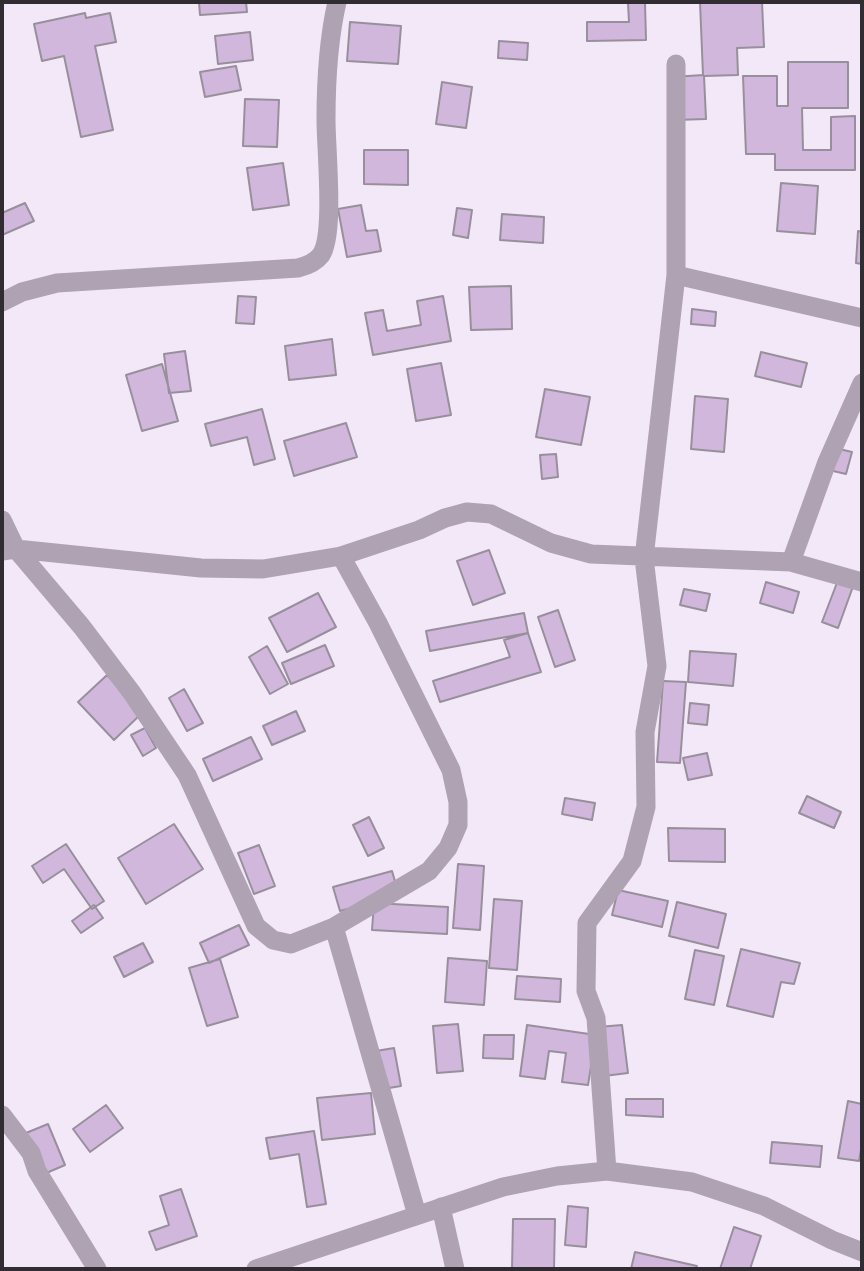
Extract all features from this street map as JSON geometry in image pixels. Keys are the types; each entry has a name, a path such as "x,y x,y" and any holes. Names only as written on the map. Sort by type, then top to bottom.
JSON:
{"street":[{"path":"2,302 22,292 57,283 298,268 312,264 322,254 328,223 328,37 337,2"},
{"path":"607,1171 596,1018 586,991 587,923 632,861 646,807 645,732 657,666 644,558 676,275 676,64"},
{"path":"676,275 862,318"},
{"path":"791,562 827,462 862,383"},
{"path":"9,550 201,568 263,569 341,556 419,530 445,517 467,512 491,514 551,543 591,554 791,562 862,582"},
{"path":"2,520 9,550 82,627 132,693 187,775 256,926 273,940 291,944 334,927 429,871 448,848 458,825 458,802 451,770 389,644 341,556"},
{"path":"334,927 417,1215"},
{"path":"2,1115 31,1153 37,1171 97,1269"},
{"path":"256,1269 503,1186 557,1176 607,1171 692,1182 764,1206 862,1252"},
{"path":"441,1207 455,1269"}],"building":[{"path":"199,2 246,2 247,12 200,15"},
{"path":"700,2 762,2 764,47 737,48 738,75 704,76 706,119 675,120 673,77 703,75"},
{"path":"628,3 645,3 646,40 587,41 587,22 629,22"},
{"path":"85,13 86,18 110,13 116,42 95,46 113,130 81,137 64,56 42,61 34,24"},
{"path":"350,22 401,26 398,64 347,61"},
{"path":"250,32 253,60 218,64 215,36"},
{"path":"499,41 528,43 527,60 498,58"},
{"path":"788,62 848,62 848,108 802,108 803,150 831,150 831,117 855,116 855,170 775,170 775,154 746,154 743,76 777,76 777,106 788,106"},
{"path":"236,66 241,90 205,97 200,72"},
{"path":"442,82 472,87 466,128 436,124"},
{"path":"245,99 279,100 277,147 243,146"},
{"path":"364,150 408,150 408,185 364,184"},
{"path":"283,163 289,205 253,210 247,168"},
{"path":"781,183 818,186 815,234 777,231"},
{"path":"25,203 34,221 2,235 2,213"},
{"path":"361,205 366,231 377,230 381,251 347,257 338,209"},
{"path":"457,208 472,210 468,238 453,235"},
{"path":"502,214 544,217 543,243 500,240"},
{"path":"858,231 862,232 862,264 856,263"},
{"path":"511,286 512,329 471,330 469,287"},
{"path":"238,296 256,297 254,324 236,323"},
{"path":"443,296 451,341 373,355 365,313 383,310 387,331 421,325 417,301"},
{"path":"692,309 716,312 715,326 691,324"},
{"path":"332,339 336,375 289,380 285,346"},
{"path":"185,351 191,391 169,393 164,354"},
{"path":"761,352 807,363 801,387 755,376"},
{"path":"441,363 451,415 416,421 407,369"},
{"path":"162,364 178,421 142,431 126,375"},
{"path":"545,389 590,397 581,445 536,437"},
{"path":"695,396 728,399 724,452 691,449"},
{"path":"262,409 275,459 254,465 247,437 211,446 205,424"},
{"path":"346,423 357,457 294,476 284,441"},
{"path":"835,448 852,452 846,474 829,470"},
{"path":"556,454 558,477 542,479 540,455"},
{"path":"489,550 505,593 473,605 457,561"},
{"path":"840,575 855,581 838,628 822,622"},
{"path":"766,582 799,592 793,613 760,603"},
{"path":"684,589 710,594 706,611 680,605"},
{"path":"318,593 336,627 287,652 269,618"},
{"path":"558,610 575,660 555,667 538,617"},
{"path":"524,613 528,633 430,651 426,631"},
{"path":"528,633 541,672 440,702 433,681 510,657 504,640"},
{"path":"325,645 334,666 291,684 282,663"},
{"path":"267,646 288,684 270,694 249,657"},
{"path":"690,651 736,654 733,686 688,682"},
{"path":"107,675 143,712 114,740 78,702"},
{"path":"663,681 686,682 680,763 657,762"},
{"path":"184,689 203,723 187,731 169,698"},
{"path":"690,703 709,705 707,725 688,723"},
{"path":"296,711 305,731 272,745 263,726"},
{"path":"145,728 156,748 143,756 131,735"},
{"path":"251,737 262,759 213,781 203,759"},
{"path":"707,753 712,775 688,780 683,758"},
{"path":"807,796 841,812 834,828 799,813"},
{"path":"565,798 595,803 592,820 562,814"},
{"path":"369,817 384,848 368,856 353,825"},
{"path":"174,824 203,869 146,904 118,858"},
{"path":"668,828 725,829 725,862 669,861"},
{"path":"66,844 104,901 92,909 64,869 43,883 32,866"},
{"path":"259,845 275,886 254,894 238,853"},
{"path":"458,864 484,866 480,930 453,928"},
{"path":"392,871 399,895 340,911 333,887"},
{"path":"618,890 668,901 662,927 612,915"},
{"path":"494,899 522,901 517,970 489,968"},
{"path":"677,902 726,914 718,948 669,936"},
{"path":"374,903 448,907 447,934 372,930"},
{"path":"94,905 103,918 81,933 72,921"},
{"path":"239,925 249,945 209,963 200,943"},
{"path":"143,943 153,962 124,977 114,957"},
{"path":"741,949 800,963 794,984 781,982 773,1017 727,1006"},
{"path":"695,950 724,956 714,1005 685,999"},
{"path":"448,958 487,961 484,1005 445,1002"},
{"path":"220,959 238,1017 207,1026 189,968"},
{"path":"517,976 561,979 560,1002 515,999"},
{"path":"458,1024 463,1071 437,1073 433,1026"},
{"path":"527,1025 596,1035 588,1085 562,1082 566,1053 549,1051 545,1079 520,1076"},
{"path":"622,1025 628,1073 604,1076 598,1027"},
{"path":"484,1035 514,1035 513,1059 483,1058"},
{"path":"394,1048 401,1086 383,1089 376,1051"},
{"path":"371,1093 375,1134 322,1140 317,1098"},
{"path":"626,1099 663,1099 663,1117 626,1115"},
{"path":"848,1101 862,1104 862,1144 859,1161 838,1158"},
{"path":"106,1105 123,1128 90,1152 73,1129"},
{"path":"48,1124 65,1165 44,1174 26,1133"},
{"path":"314,1131 326,1204 307,1207 299,1154 270,1159 266,1138"},
{"path":"772,1142 822,1146 820,1167 770,1163"},
{"path":"181,1189 197,1236 156,1250 149,1232 169,1225 160,1196"},
{"path":"568,1206 588,1208 586,1247 565,1245"},
{"path":"513,1219 555,1219 554,1269 512,1269"},
{"path":"734,1227 761,1236 750,1269 720,1269"},
{"path":"635,1252 697,1266 696,1269 631,1269"}]}
